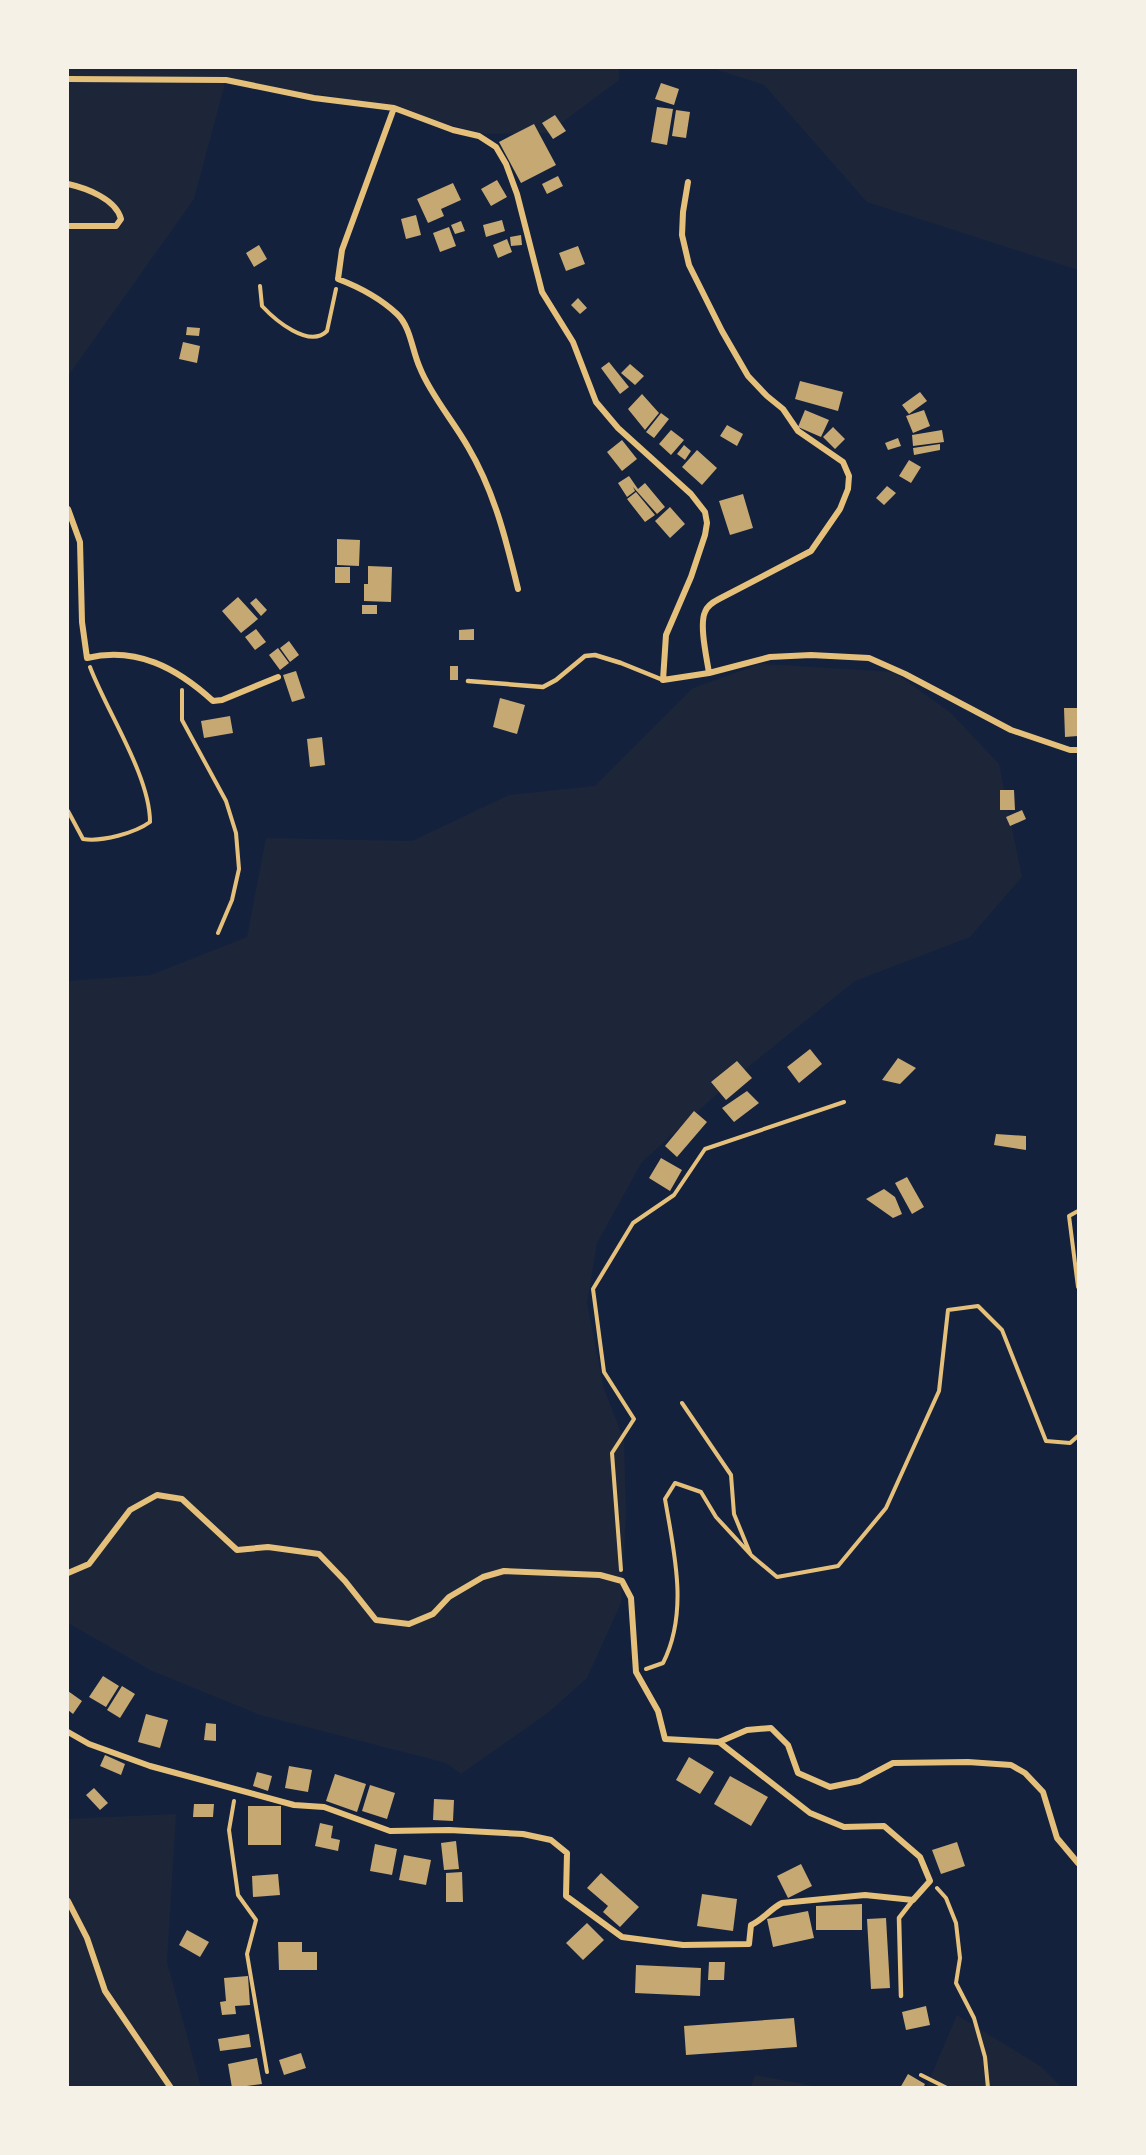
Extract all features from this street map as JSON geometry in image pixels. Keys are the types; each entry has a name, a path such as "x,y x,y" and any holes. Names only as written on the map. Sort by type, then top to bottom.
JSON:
{"street":[{"path":"68,79 226,80 315,98 394,108 453,130 479,136 496,147 506,164 517,194 542,292 573,342 596,402 618,428 691,494 705,512 707,524 705,535 691,577 666,635 663,680 709,673 770,657 869,658 905,674 1011,730 1070,750 1078,750"},
{"path":"394,108 342,250 338,279 358,287 377,299 398,315 406,328 420,370 468,446 486,481 498,509 518,589"},
{"path":"688,182 682,235 689,265 722,331 748,376 783,409 798,431 843,462 849,476 848,489 840,509 811,551 710,604 705,611 703,622 709,673"},
{"path":"68,184 78,186 106,200 118,210 121,219 116,226 68,226"},
{"path":"68,509 80,542 82,622 87,658 107,653 128,655 169,669 213,701 222,700 278,677"},
{"path":"68,1573 89,1564 130,1510 157,1495 182,1499 237,1550 268,1547 319,1554 376,1620 409,1624 433,1614 448,1597 483,1577 504,1571 600,1575 622,1581 631,1598 636,1672 658,1711 665,1739 719,1742 747,1730 771,1728 788,1745 798,1773 830,1787 859,1781 893,1763 968,1762 1011,1765 1025,1773 1043,1792 1057,1838 1078,1863"},
{"path":"68,1732 89,1744 150,1766 294,1805 324,1807 390,1831 448,1830 523,1834 551,1840 567,1853 566,1896 622,1937 683,1945 750,1944 751,1924 760,1921 772,1908 782,1903 865,1895 913,1900 930,1881 920,1857 884,1826 844,1827 810,1813 719,1742"},
{"path":"68,1901 87,1938 105,1991 171,2088"}],"lane":[{"path":"468,681 543,687 556,681 585,656 595,655 663,680"},
{"path":"901,1996 899,1918 913,1900"}],"path":[{"path":"260,286 262,306 271,316 303,337 313,338 322,336 327,331 338,279"},
{"path":"68,812 83,839 93,841 140,830 150,822 150,808 141,779 99,690 87,658"},
{"path":"182,677 182,720 226,801 236,833 239,869 232,900 218,933"},
{"path":"622,1581 612,1454 634,1419 604,1372 592,1289 633,1222 674,1195 705,1149 843,1102"},
{"path":"1078,1211 1069,1216 1078,1287"},
{"path":"636,1672 663,1663 672,1646 677,1626 678,1579 665,1499 675,1483 701,1492 716,1517 752,1556 777,1577 838,1566 886,1508 939,1390 948,1310 978,1306 1002,1330 1046,1441 1070,1443 1078,1436"},
{"path":"682,1403 731,1475 734,1514 752,1556"},
{"path":"236,1788 229,1830 238,1895 256,1920 247,1954 267,2072"},
{"path":"930,1881 946,1898 956,1923 960,1958 956,1983 974,2018 985,2057 988,2088"},
{"path":"921,2074 947,2088"}],"shaded area":[{"path":"68,68 619,68 619,80 548,133 486,134 326,95 255,90 226,80 194,199 68,376"},
{"path":"712,68 1078,68 1078,270 867,202 764,85"},
{"path":"760,664 894,672 951,713 999,764 1022,877 970,937 855,981 737,1076 642,1162 597,1243 587,1303 604,1389 624,1440 626,1514 621,1603 587,1678 549,1712 461,1774 446,1763 260,1715 152,1671 68,1623 68,981 151,975 247,937 266,838 412,841 509,795 595,786 693,688"},
{"path":"176,1814 167,1962 201,2087 68,2087 68,1819"},
{"path":"957,2015 1040,2066 1061,2087 926,2088"},
{"path":"755,2075 819,2087 751,2087"}],"building":[{"path":"661,83 679,89 674,105 655,99"},
{"path":"657,107 673,109 667,145 651,142"},
{"path":"676,110 690,112 686,138 672,136"},
{"path":"555,115 566,131 553,139 542,123"},
{"path":"534,124 556,165 521,183 499,142"},
{"path":"558,176 563,186 547,194 542,184"},
{"path":"497,180 507,197 491,206 481,189"},
{"path":"453,183 461,200 441,209 444,216 428,223 417,199"},
{"path":"416,215 421,235 406,239 401,219"},
{"path":"502,220 505,231 486,237 483,225"},
{"path":"461,221 465,231 455,234 451,225"},
{"path":"449,227 456,246 440,252 433,233"},
{"path":"521,235 522,245 511,246 510,237"},
{"path":"507,239 512,252 498,258 493,245"},
{"path":"259,245 267,259 254,267 246,253"},
{"path":"578,246 585,264 566,271 559,253"},
{"path":"578,298 587,308 580,314 571,305"},
{"path":"187,327 200,328 199,336 186,335"},
{"path":"183,342 200,346 197,363 179,359"},
{"path":"609,362 629,387 620,394 601,368"},
{"path":"630,364 644,376 635,385 621,373"},
{"path":"800,381 843,392 838,411 795,399"},
{"path":"920,392 927,401 909,414 902,405"},
{"path":"642,394 659,413 645,430 628,409"},
{"path":"805,410 829,420 821,437 798,427"},
{"path":"924,410 930,426 913,433 906,416"},
{"path":"661,413 669,419 654,438 646,432"},
{"path":"727,425 743,434 737,446 720,436"},
{"path":"833,427 845,439 835,449 823,437"},
{"path":"671,430 684,440 671,455 659,444"},
{"path":"942,430 944,442 913,446 912,435"},
{"path":"898,438 901,446 888,450 885,443"},
{"path":"622,440 637,459 622,471 607,452"},
{"path":"940,444 940,450 914,455 913,448"},
{"path":"684,445 691,451 685,460 677,454"},
{"path":"697,450 717,468 702,485 682,467"},
{"path":"909,460 921,467 911,483 899,476"},
{"path":"629,476 638,489 645,483 665,507 657,514 633,487 635,491 627,497 618,483"},
{"path":"887,486 896,493 884,505 876,498"},
{"path":"636,492 655,515 645,522 627,499"},
{"path":"743,494 753,528 730,535 719,501"},
{"path":"670,507 685,524 670,538 655,521"},
{"path":"337,539 360,540 359,566 337,565"},
{"path":"368,566 392,567 391,602 364,601 364,584 368,584"},
{"path":"335,567 350,567 350,583 335,583"},
{"path":"238,597 258,619 241,633 222,611"},
{"path":"256,598 267,610 261,616 250,603"},
{"path":"362,605 377,605 377,614 362,614"},
{"path":"256,629 266,642 255,650 245,637"},
{"path":"474,629 474,640 459,640 459,630"},
{"path":"289,641 299,655 290,662 280,648"},
{"path":"278,648 289,663 280,670 269,655"},
{"path":"450,666 458,666 458,680 450,680"},
{"path":"296,671 305,698 292,702 283,675"},
{"path":"500,698 525,705 517,734 493,727"},
{"path":"1064,708 1078,708 1078,736 1065,737"},
{"path":"230,716 233,733 204,738 201,721"},
{"path":"322,737 325,765 310,767 307,739"},
{"path":"1000,790 1014,790 1015,810 1000,810"},
{"path":"1022,810 1026,819 1010,826 1006,817"},
{"path":"810,1049 822,1064 799,1083 787,1067"},
{"path":"898,1058 916,1068 900,1084 882,1080"},
{"path":"737,1061 752,1078 726,1100 711,1082"},
{"path":"747,1091 759,1103 734,1122 722,1108"},
{"path":"694,1111 707,1122 677,1157 665,1146"},
{"path":"996,1134 1026,1136 1026,1150 994,1145"},
{"path":"661,1158 682,1170 670,1191 649,1178"},
{"path":"907,1177 924,1207 912,1214 895,1183"},
{"path":"884,1189 895,1197 902,1214 893,1218 866,1199"},
{"path":"103,1676 119,1686 106,1707 89,1697"},
{"path":"122,1686 135,1694 120,1718 107,1710"},
{"path":"68,1691 82,1701 73,1714 68,1710"},
{"path":"146,1714 168,1720 160,1748 138,1742"},
{"path":"206,1723 216,1724 216,1741 204,1740"},
{"path":"105,1755 125,1764 121,1775 100,1766"},
{"path":"689,1757 714,1772 700,1794 676,1780"},
{"path":"289,1766 312,1770 308,1792 285,1788"},
{"path":"257,1772 272,1776 268,1791 253,1786"},
{"path":"335,1774 366,1784 357,1812 326,1801"},
{"path":"730,1776 768,1797 751,1826 714,1804"},
{"path":"370,1785 395,1793 387,1819 362,1811"},
{"path":"94,1788 108,1803 100,1810 86,1795"},
{"path":"434,1799 454,1800 453,1821 433,1820"},
{"path":"194,1804 214,1804 213,1817 193,1817"},
{"path":"248,1806 281,1806 281,1845 248,1845"},
{"path":"320,1823 333,1826 331,1838 340,1840 338,1851 315,1846"},
{"path":"456,1841 459,1869 444,1870 441,1843"},
{"path":"957,1842 965,1866 941,1874 932,1850"},
{"path":"375,1844 397,1849 392,1875 370,1871"},
{"path":"404,1855 431,1860 426,1885 399,1880"},
{"path":"801,1864 812,1886 788,1898 777,1876"},
{"path":"462,1872 463,1902 446,1902 446,1873"},
{"path":"601,1873 639,1907 620,1927 603,1912 608,1906 587,1888"},
{"path":"278,1874 280,1895 253,1897 252,1876"},
{"path":"702,1894 737,1899 733,1931 697,1926"},
{"path":"862,1904 862,1930 816,1930 816,1906"},
{"path":"808,1911 814,1938 773,1947 767,1919"},
{"path":"886,1918 890,1988 871,1989 867,1919"},
{"path":"587,1923 604,1940 583,1960 566,1943"},
{"path":"187,1930 209,1942 200,1957 179,1945"},
{"path":"278,1942 302,1942 302,1952 317,1952 317,1970 279,1970"},
{"path":"709,1962 725,1962 724,1980 708,1980"},
{"path":"636,1965 701,1968 700,1996 635,1993"},
{"path":"248,1976 250,2005 235,2006 236,2014 222,2015 220,2002 226,2001 224,1978"},
{"path":"926,2006 930,2025 906,2030 902,2012"},
{"path":"794,2018 797,2047 686,2055 684,2026"},
{"path":"249,2034 251,2047 220,2051 218,2039"},
{"path":"301,2053 306,2068 284,2075 279,2060"},
{"path":"257,2058 262,2084 232,2088 228,2064"},
{"path":"908,2074 925,2084 923,2088 900,2088"}]}
